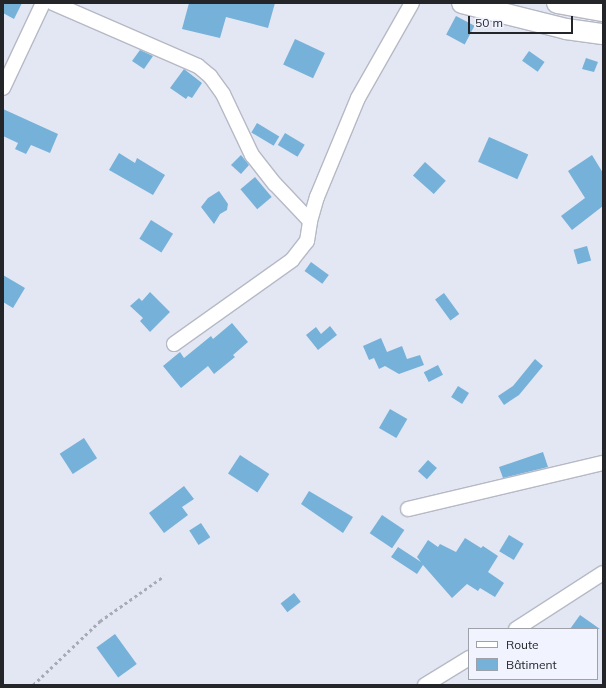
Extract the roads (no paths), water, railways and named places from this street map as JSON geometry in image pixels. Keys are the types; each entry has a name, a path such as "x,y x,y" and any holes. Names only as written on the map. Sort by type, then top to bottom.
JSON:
{"street":[{"path":"3,88 43,3"},
{"path":"53,3 198,66 210,76 223,94 252,155 275,184 310,220"},
{"path":"174,344 292,260 307,241 310,220 317,197 358,98 412,3"},
{"path":"462,3 566,29 603,34"},
{"path":"557,3 603,11"},
{"path":"408,509 603,463"},
{"path":"518,628 603,573"},
{"path":"425,685 468,659"}]}
